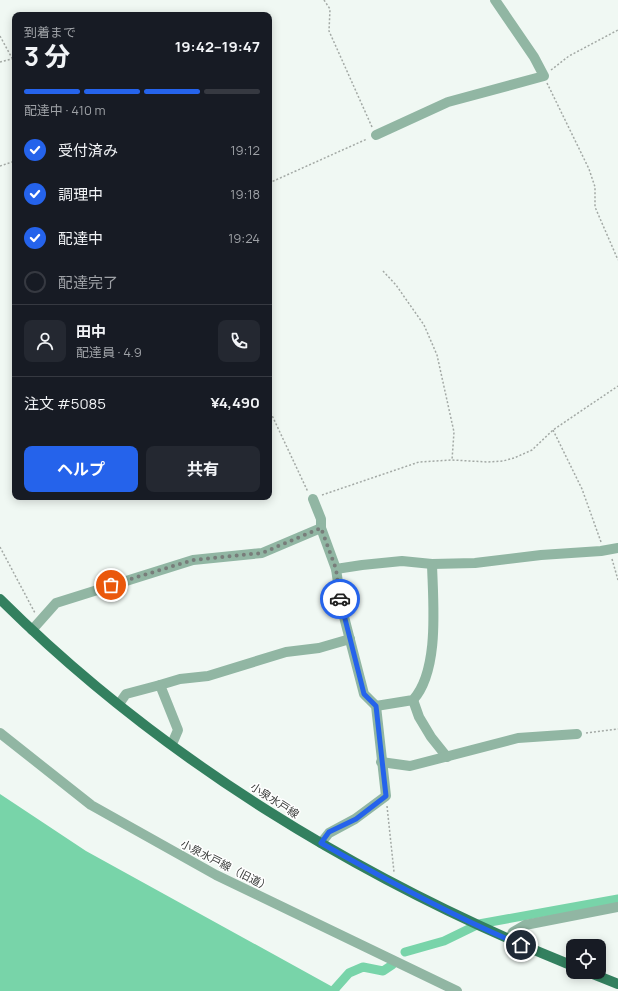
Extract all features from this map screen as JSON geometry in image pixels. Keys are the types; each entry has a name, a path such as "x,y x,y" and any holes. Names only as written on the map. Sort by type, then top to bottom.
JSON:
{"main road":[{"name":"小泉水戸線","path":"0,599 32,630 119,704 172,744 247,797 321,843 394,884 509,940 566,963"},
{"path":"606,979 618,984"}],"street":[{"path":"376,135 448,102 544,76 534,57 495,0"},
{"path":"313,499 321,519 321,528 336,569 342,610 364,694 376,706 381,762 386,796 356,819 329,832 321,843"},
{"path":"32,630 40,618 56,603 193,560 262,553 321,528"},
{"path":"336,569 380,562 402,561 432,564 475,563 610,549"},
{"path":"376,706 413,700 425,680 434,639 432,564"},
{"path":"119,704 126,694 180,679 208,676 286,652 319,648 350,639"},
{"path":"160,685 178,730 172,744"},
{"path":"413,700 419,717 431,737 447,757"},
{"name":"小泉水戸線（旧道）","path":"0,733 98,809 216,875 457,991"},
{"path":"381,762 410,766 518,738 577,734"},
{"path":"509,940 513,932 525,925 618,907"}],"path":[{"path":"272,182 376,135 329,31 330,9 324,0"},
{"path":"618,30 569,56 544,76 589,169 595,187 596,207 618,260"},
{"path":"0,36 12,58 0,62"},
{"path":"0,166 12,162"},
{"path":"382,271 396,285 407,303 424,325 437,355 454,432 452,460"},
{"path":"272,415 308,493 313,499 336,489 419,462 452,460 503,461 532,450 553,430 618,386"},
{"path":"553,430 560,441 582,489 601,539 610,549 613,567 618,580"},
{"path":"0,547 24,590 29,604 40,618"},
{"path":"577,734 618,729"},
{"path":"386,796 394,869 394,884"}],"shaded area":[{"path":"0,794 86,851 340,991 0,991"}],"waterway":[{"path":"405,952 444,941 479,924 618,899"},
{"path":"333,991 349,973 363,967 383,971 392,965"}],"way so far":[{"path":"111,585 193,560 262,553 321,528 336,569 340,599"}],"route":[{"path":"340,599 360,673 364,694 376,706 381,762 386,796 356,819 329,832 321,843 394,884 478,926 521,945"}]}
